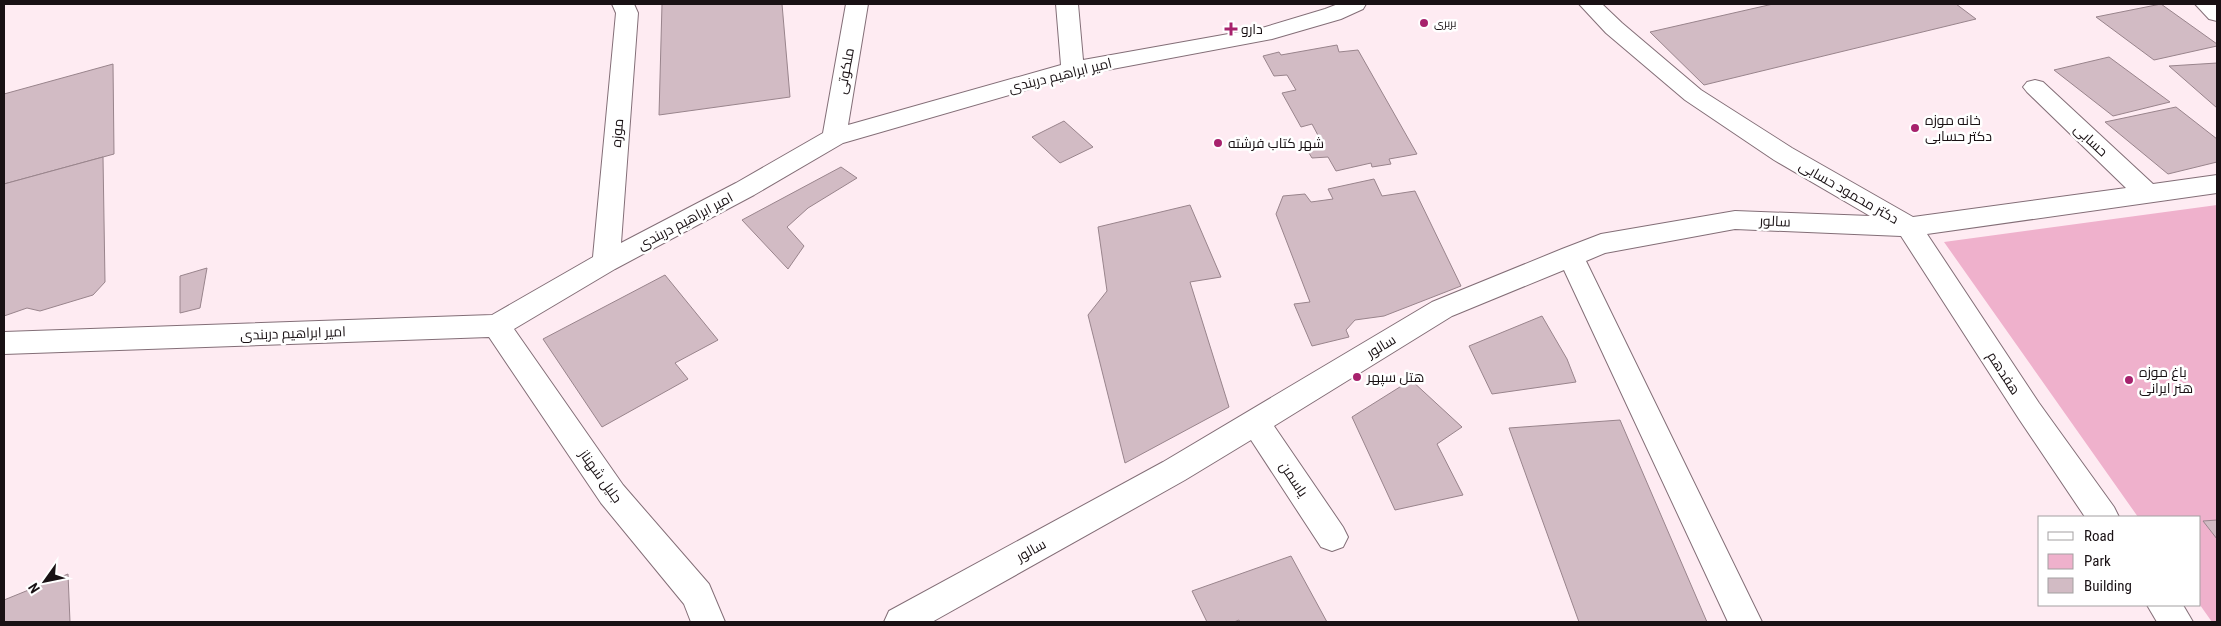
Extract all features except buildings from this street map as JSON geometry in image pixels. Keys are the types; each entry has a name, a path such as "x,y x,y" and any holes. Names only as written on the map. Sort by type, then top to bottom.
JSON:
{"street":[{"name":"موزه","path":"606,262 627,13 624,4"},
{"name":"ملکوتی","path":"834,137 857,4"},
{"path":"1067,4 1072,70"},
{"name":"امیر ابراهیم دربندی","path":"4,343 497,326 606,262 746,189 834,137 1072,70 1264,34 1333,14 1355,4"},
{"name":"دکتر محمود حسابی","path":"1590,4 1614,28 1693,95 1783,154 1909,226 2217,184"},
{"path":"2206,4 2217,14"},
{"name":"حسابی","path":"2035,87 2147,194"},
{"name":"سالور","path":"901,622 1165,476 1442,309 1601,244 1736,220 1909,226"},
{"name":"هفدهم","path":"1909,226 2028,411 2101,516"},
{"path":"1571,256 1745,622"},
{"name":"جلیل شهناز","path":"497,326 612,494 697,595 708,622"},
{"name":"یاسمن","path":"1255,422 1332,537"},
{"path":"2165,606 2176,622"}],"green space":[{"name":"باغ موزه هنر ایرانی","path":"2217,205 2217,622 2212,622 2201,606 2201,516 2137,516 1944,242"}],"place":[{"name":"بربری","path":"1424,23"},
{"name":"دارو","path":"1231,29"},
{"name":"خانه موزه دکتر حسابی","path":"1915,128"},
{"name":"شهر کتاب فرشته","path":"1218,143"},
{"name":"هتل سپهر","path":"1357,377"},
{"name":"باغ موزه هنر ایرانی","path":"2129,380"}]}
